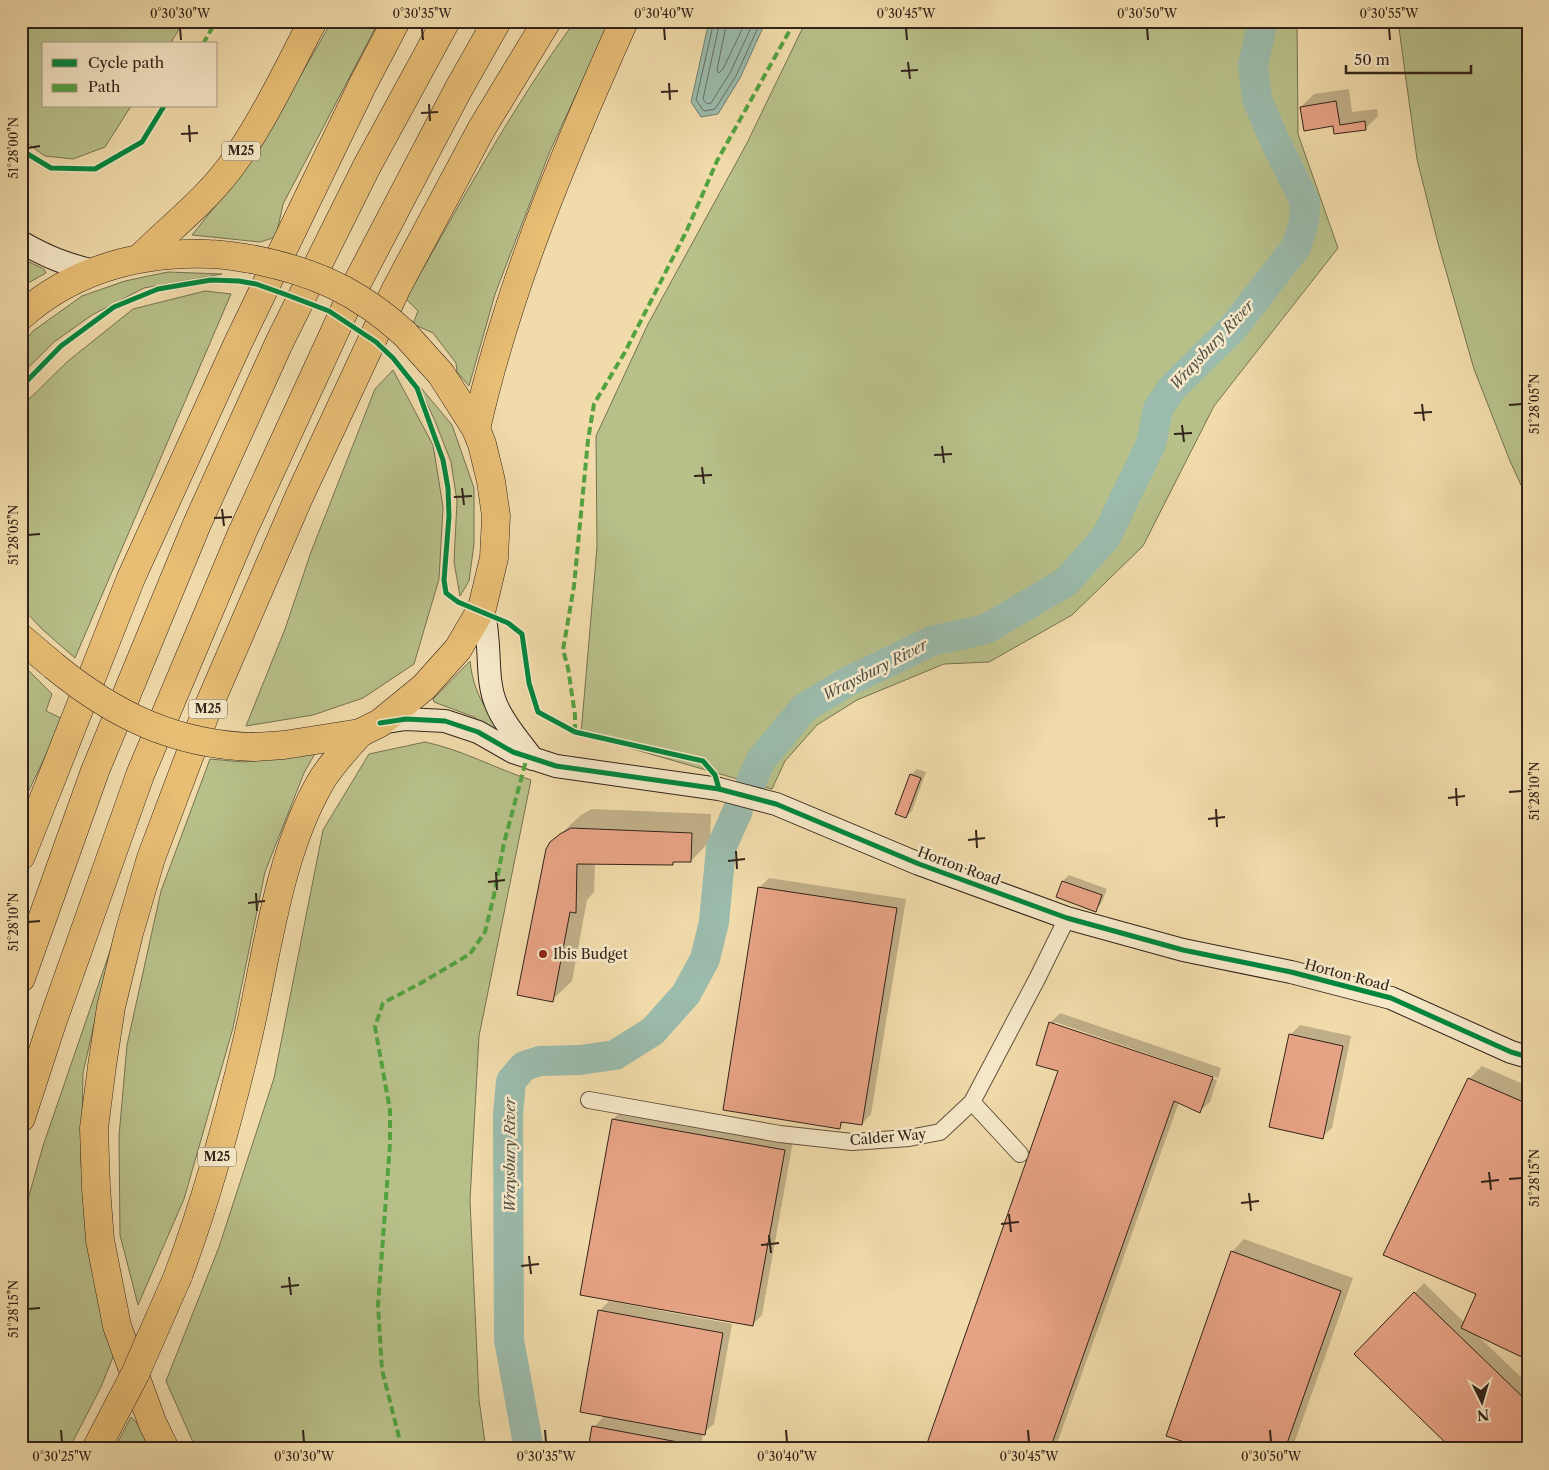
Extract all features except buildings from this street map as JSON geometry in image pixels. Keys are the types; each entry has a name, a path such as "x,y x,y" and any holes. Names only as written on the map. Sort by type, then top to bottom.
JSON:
{"highway":[{"name":"M25","path":"140,258 186,216 233,163 251,136 313,21"},
{"path":"21,856 139,561 238,343 363,84 396,21"},
{"path":"21,978 96,772 197,524 280,341 367,166 446,21"},
{"name":"M25","path":"21,1118 52,1023 140,775 242,533 358,281 458,90 497,21"},
{"name":"M25","path":"165,1449 152,1422 117,1326 100,1240 96,1188 94,1128 102,1066 111,1007 129,933 151,858 206,712 299,497 400,280 482,128 547,21"},
{"path":"476,429 486,386 533,236 580,118 624,21"},
{"path":"21,316 32,306 54,292 94,271 140,258 178,254 211,254 251,259 302,270 350,292 376,309 405,334 441,374 476,429 482,444 491,481 496,516 494,558 482,608 458,649 424,687 370,728 284,745 254,747 217,744 192,739 153,727 110,707 54,666 21,638"},
{"name":"M25","path":"96,1449 135,1374 178,1276 194,1232 214,1170 248,1036 275,909 299,830 321,782 335,762 370,728"}],"street":[{"path":"21,242 45,256 64,264 94,271"},
{"path":"482,608 488,635 488,662 491,685 496,703 504,718 533,759"},
{"name":"Horton Road","path":"370,728 406,719 445,721 478,732 513,752 556,766 719,789 776,804 920,864 1067,918 1183,950 1291,972 1391,998 1528,1058"},
{"name":"Calder Way","path":"589,1100 780,1134 852,1142 909,1138 940,1132 972,1102 1067,918"},
{"path":"972,1102 1020,1154"}],"green space":[{"path":"21,21 184,21 171,42 42,42 42,108 130,108 105,147 73,159 45,156 21,139"},
{"path":"332,21 379,21 283,204 276,237 260,242 192,235 251,161"},
{"path":"575,21 610,21 550,151 495,294 469,386 457,372 456,363 433,333 413,324 418,311 406,299 507,123"},
{"path":"806,21 1297,21 1298,134 1338,248 1214,406 1143,546 1072,615 989,662 944,664 857,700 817,725 785,761 772,789 581,734 597,547 596,436 648,324 747,143"},
{"path":"1398,21 1528,21 1528,500 1510,461 1474,369 1438,243 1417,159"},
{"path":"21,257 44,269 46,273 21,287"},
{"path":"168,272 222,274 144,288 92,315 54,342 21,375 21,346 33,331 82,296 125,281"},
{"path":"205,291 231,294 75,658 43,630 21,607 21,407 68,361 133,309"},
{"path":"393,370 433,445 443,507 439,579 414,664 363,698 313,715 246,726 285,629 311,552 375,389"},
{"path":"417,383 452,425 474,488 474,544 469,581 460,596 454,562 457,501 451,462 435,421"},
{"path":"470,661 476,687 486,709 518,748 474,717 434,702 433,699"},
{"path":"21,663 52,694 46,711 63,719 21,807"},
{"path":"425,742 465,754 531,780 479,1036 470,1200 479,1400 486,1449 196,1449 166,1381 219,1247 274,1078 323,830 369,754"},
{"path":"317,750 304,773 265,872 233,1028 184,1199 138,1305 120,1235 119,1136 127,1045 161,891 210,759 244,762"},
{"path":"112,945 83,1073 81,1164 97,1292 115,1352 101,1387 69,1449 21,1449 21,1224 43,1146"},
{"path":"131,1417 137,1423 150,1449 114,1449"}],"water":[{"path":"709,21 766,21 740,78 718,114 701,117 691,102"}],"waterway":[{"name":"Wraysbury River","path":"751,782 761,760 804,708 847,682 932,641 986,629 1066,582 1106,537 1151,444 1158,409 1172,388 1233,328 1296,247 1304,222 1305,202 1273,137 1257,99 1253,65 1263,21"},
{"name":"Wraysbury River","path":"529,1449 509,1340 508,1115 511,1081 524,1066 540,1061 580,1060 615,1055 653,1031 686,994 705,959 714,922 721,848 738,810"}],"marked path":[{"path":"204,42 216,21"},
{"path":"575,732 575,715 568,668 563,650 574,586 588,440 594,404 625,352 687,230 717,161 795,21"},
{"path":"402,1449 382,1370 378,1305 390,1144 390,1110 375,1027 383,1003 470,954 485,932 504,843 527,757"}],"cycle path":[{"path":"21,150 51,168 95,169 142,142 163,108"},
{"path":"21,387 61,346 114,307 158,289 211,280 239,281 256,284 329,311 376,342 393,358 417,388 443,460 448,488 449,516 444,580 446,593 458,602 508,623 522,634 529,683 538,712 575,732 703,761 715,775 719,789"},
{"path":"380,723 406,719 445,721 478,732 513,752 556,766 719,789 776,804 919,864 1067,918 1183,950 1291,972 1391,998 1511,1052 1528,1057"}],"place":[{"name":"Ibis Budget","path":"543,954"}]}
